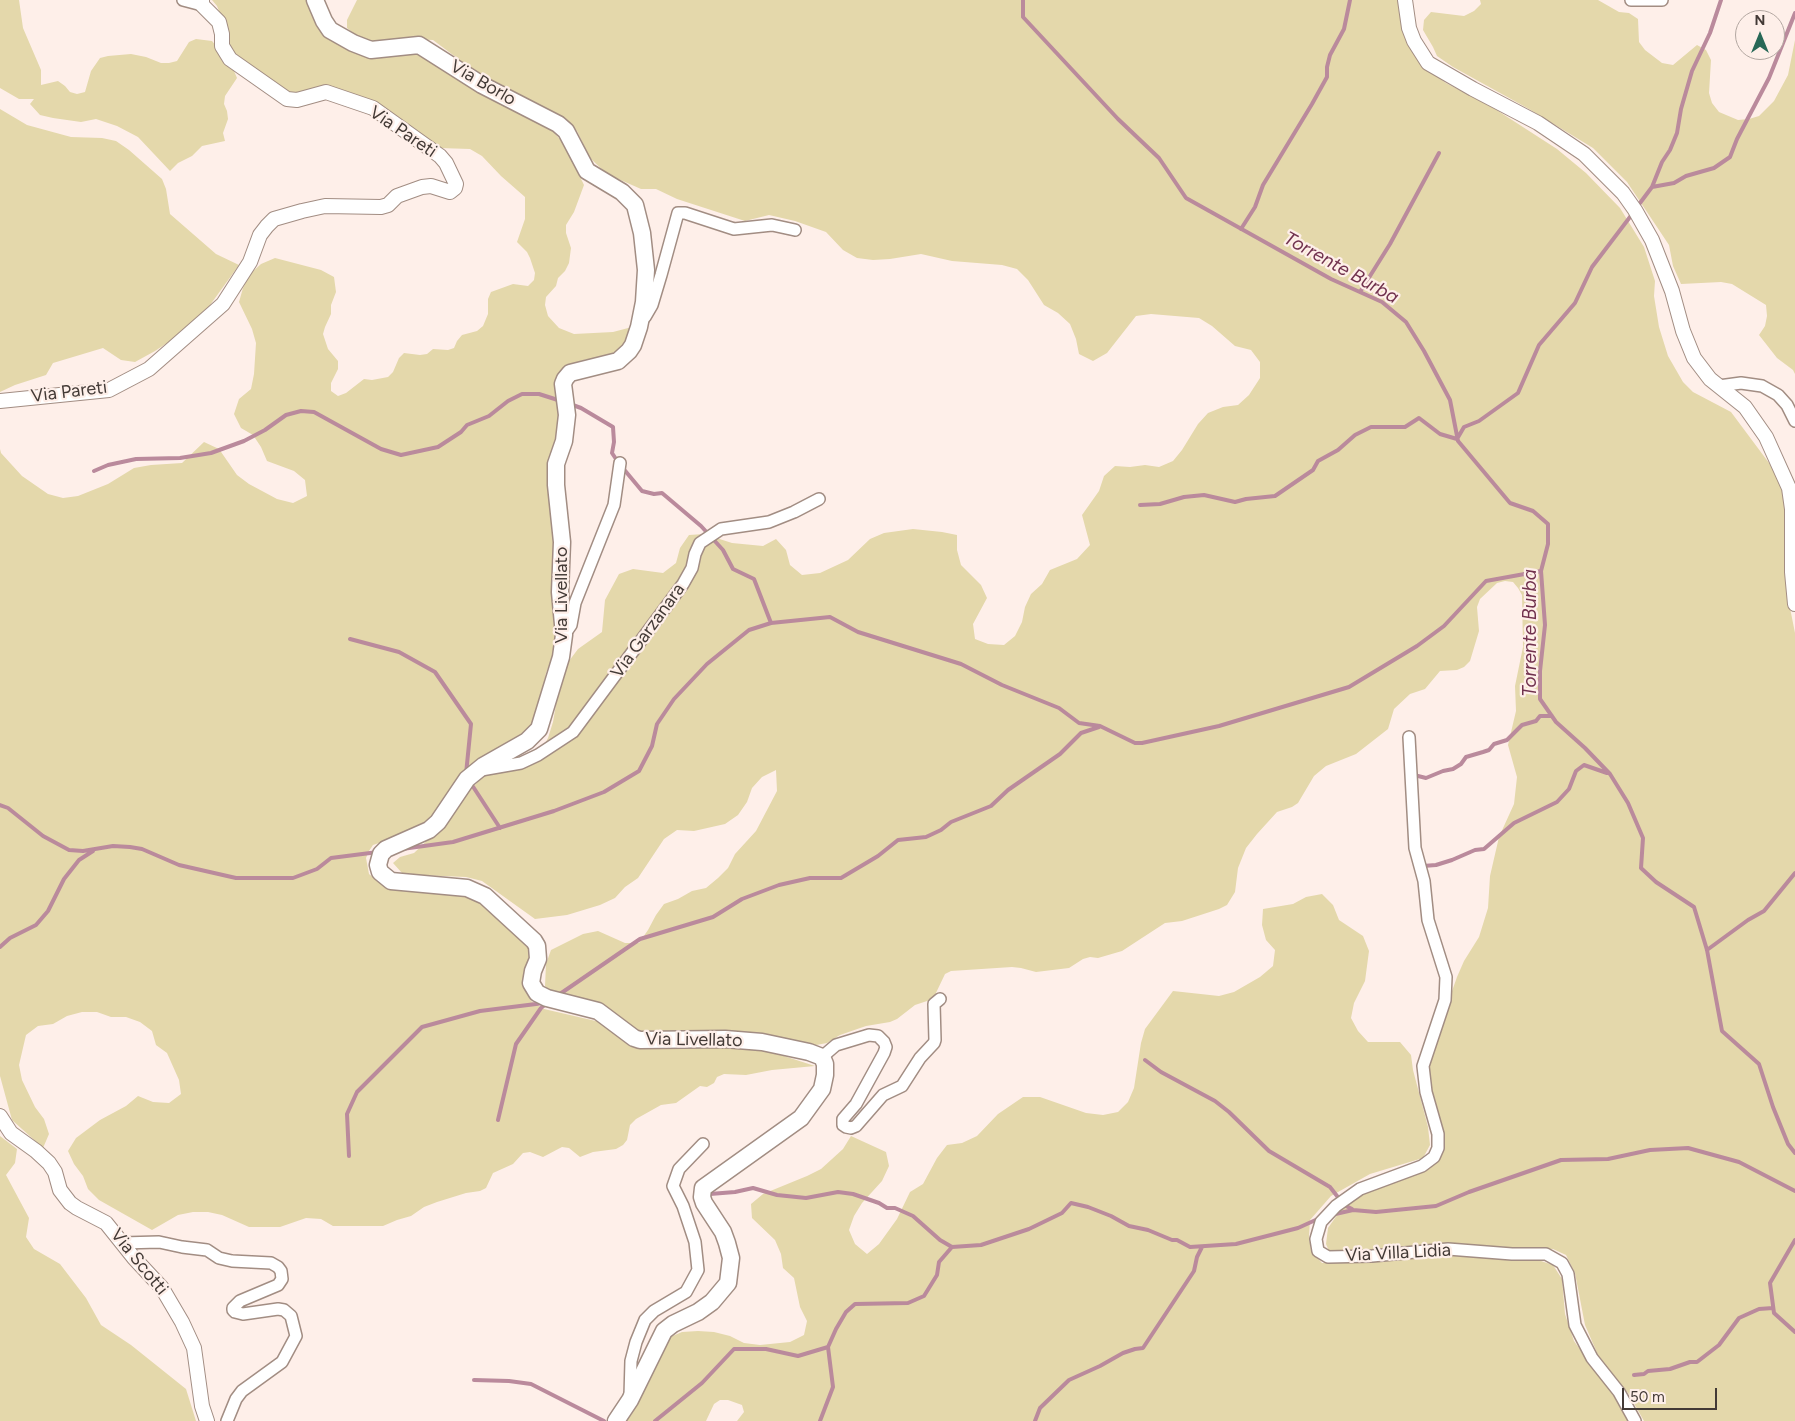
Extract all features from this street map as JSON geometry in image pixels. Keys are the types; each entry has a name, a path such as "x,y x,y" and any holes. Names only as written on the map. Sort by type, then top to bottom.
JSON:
{"main road":[{"name":"Via Borlo","path":"316,0 324,21 330,30 353,44 372,50 419,45 482,84 558,124 566,131 587,172 622,192 635,205"},
{"name":"Via Livellato","path":"635,205 642,233 646,270 644,302 633,345 618,361 570,373 563,384 567,415 564,441 556,464 556,485 562,542 560,592 564,635 561,657 539,729 527,741 476,771 467,779 438,822 429,830 386,849 381,854 378,865 380,872 391,881 466,888 486,896 537,946 538,959 531,983 537,992 547,998 598,1011 634,1038 640,1040 725,1039 762,1042 809,1052 822,1058"},
{"path":"616,1421 630,1400 664,1331 712,1302 728,1283 731,1268 727,1242 723,1232 704,1203 702,1197 703,1188 801,1118 822,1089 825,1064 822,1058"}],"street":[{"path":"183,0 202,2"},
{"path":"1405,0 1407,17 1414,41 1428,63 1538,124 1584,154 1623,193 1652,240 1672,291 1683,331 1694,358 1701,370 1745,407 1766,436 1789,488 1792,509 1792,572 1795,604"},
{"path":"1631,0 1662,0"},
{"name":"Via Pareti","path":"0,402 109,390 149,370 223,304 250,262 260,235 274,220 325,206 381,207 388,205 397,196 422,187 431,186 450,192 455,188 456,184 440,156 373,108 326,92 297,100 287,99 230,58 222,46 222,34 218,22 202,2"},
{"path":"639,327 652,305 678,213 685,213 734,229 772,225 796,230"},
{"path":"1719,386 1741,383 1762,386 1778,395 1787,406 1795,421"},
{"path":"564,635 572,626 575,603 614,505 620,463"},
{"name":"Via Garzanara","path":"476,771 521,763 538,755 573,732 683,584 692,568 700,543 721,529 769,522 819,499"},
{"name":"Via Villa Lidia","path":"1409,736 1415,848 1424,881 1428,920 1446,977 1445,1000 1423,1066 1426,1092 1438,1134 1438,1148 1434,1157 1422,1166 1360,1189 1336,1206 1321,1222 1316,1239 1318,1251 1328,1257 1372,1256 1448,1249 1512,1254 1546,1254 1562,1263 1568,1274 1575,1326 1592,1358 1619,1392 1635,1421"},
{"path":"822,1058 836,1045 869,1035 878,1036 884,1042 886,1047 884,1053 856,1104 843,1119 843,1124 846,1127 856,1126 883,1095 902,1086 920,1058 934,1043 934,1004 940,999"},
{"name":"Via Scotti","path":"0,1116 11,1133 36,1150 49,1163 55,1172 60,1190 70,1203 106,1223 134,1258 162,1288 186,1328 196,1358 202,1406 207,1421"},
{"path":"630,1400 631,1361 645,1320 654,1311 686,1292 698,1270 695,1242 683,1206 673,1186 678,1169 703,1144"},
{"path":"122,1242 159,1242 206,1250 219,1258 232,1261 271,1263 281,1271 282,1278 278,1285 240,1301 233,1310 243,1314 278,1309 284,1310 291,1316 296,1336 282,1362 242,1391 227,1421"}],"shaded area":[{"path":"0,0 19,0 23,28 41,70 41,85 58,81 70,92 77,94 85,92 91,71 100,58 131,54 161,63 169,63 177,61 189,42 196,39 212,41 217,47 222,61 234,71 237,78 225,96 224,104 228,119 223,133 225,141 202,146 192,156 178,163 170,171 138,137 117,126 96,119 81,122 40,115 30,104 34,99 19,99 0,88"},
{"path":"212,0 310,0 369,56 393,57 425,54 551,129 564,144 584,185 574,212 566,225 566,233 571,248 569,263 565,271 558,278 556,286 546,297 545,305 548,316 559,328 574,334 613,332 632,327 619,350 606,356 570,365 561,407 553,526 556,647 546,673 535,723 436,818 397,837 373,845 366,858 369,874 388,888 473,896 515,932 529,949 530,957 525,987 531,1001 544,1009 600,1022 629,1042 759,1048 815,1066 772,1070 746,1075 724,1074 717,1077 714,1083 707,1087 700,1086 676,1103 661,1105 636,1119 630,1125 627,1140 616,1149 593,1152 580,1157 569,1148 562,1147 543,1157 530,1152 523,1153 513,1164 493,1173 486,1188 437,1202 424,1207 411,1216 383,1226 333,1226 321,1219 306,1218 280,1227 249,1227 222,1215 208,1212 193,1212 178,1215 152,1230 99,1200 88,1189 83,1176 74,1164 68,1151 76,1138 100,1120 126,1106 138,1096 153,1102 169,1103 181,1094 179,1080 167,1053 156,1045 152,1031 140,1022 126,1017 111,1017 97,1012 82,1012 67,1016 53,1024 38,1026 26,1035 19,1065 22,1080 35,1107 44,1119 49,1134 43,1148 12,1120 0,1076 0,449 1,453 22,476 48,494 63,498 78,496 108,484 134,468 182,463 204,442 219,449 237,475 249,484 277,499 293,503 307,496 305,480 294,471 267,461 253,435 241,428 234,414 239,399 251,389 254,374 256,343 252,329 239,302 250,274 261,264 275,258 321,270 334,277 336,292 331,305 331,314 323,334 328,349 338,361 338,369 331,383 331,391 338,396 346,393 364,379 372,380 388,377 404,353 420,355 427,354 433,349 448,350 454,348 462,335 477,331 483,326 488,314 488,299 491,292 513,284 528,286 534,280 535,273 530,258 517,242 525,219 525,197 482,156 470,149 439,148 392,113 284,90 239,58 230,47 226,29 217,6"},
{"path":"357,0 1399,0 1404,30 1420,64 1446,83 1495,109 1557,149 1586,173 1620,208 1644,247 1655,281 1654,296 1659,327 1668,356 1683,382 1693,392 1731,412 1769,463 1786,493 1788,598 1795,633 1795,1421 1644,1421 1628,1393 1598,1355 1585,1325 1575,1273 1566,1255 1553,1249 1443,1243 1354,1253 1329,1251 1326,1244 1328,1228 1340,1211 1362,1194 1435,1164 1442,1153 1441,1130 1431,1089 1428,1065 1457,977 1464,961 1479,937 1488,908 1490,876 1499,837 1514,804 1517,777 1508,745 1516,711 1515,686 1523,647 1522,595 1513,582 1497,583 1480,599 1477,607 1479,631 1470,661 1464,667 1457,670 1440,671 1425,689 1410,694 1394,709 1388,729 1356,754 1326,766 1314,776 1298,803 1277,812 1257,834 1246,848 1238,868 1235,892 1227,905 1182,921 1165,923 1122,951 1098,958 1090,957 1083,959 1069,968 1036,972 1012,967 951,971 945,974 935,995 930,1000 915,1005 890,1022 866,1026 840,1035 827,1043 811,1046 645,1034 631,1028 603,1005 550,992 545,986 546,964 551,950 583,934 598,931 625,943 639,943 664,904 692,891 706,888 718,878 728,868 735,854 756,831 777,791 776,770 762,777 752,788 747,802 738,815 725,824 694,831 677,830 664,839 638,878 625,887 615,898 600,905 567,915 535,919 482,881 466,877 402,873 393,863 400,857 414,853 436,832 459,802 487,772 541,751 553,722 560,681 569,661 578,649 602,632 605,600 619,574 633,569 663,573 676,563 680,548 689,535 704,534 732,543 763,546 776,539 786,550 790,565 802,575 820,573 848,560 870,539 884,533 913,529 942,532 957,535 957,550 961,565 981,585 987,598 973,624 975,639 988,644 1004,645 1015,636 1022,622 1025,607 1031,594 1042,584 1050,570 1077,559 1090,545 1082,515 1099,491 1104,476 1115,466 1145,465 1159,467 1173,461 1198,424 1208,413 1223,407 1238,405 1249,395 1260,378 1260,362 1251,350 1235,346 1212,326 1199,318 1151,314 1136,316 1107,353 1093,361 1079,354 1070,324 1058,313 1044,305 1028,280 1017,269 1002,265 952,261 921,254 890,259 873,260 857,258 843,250 826,232 795,221 769,215 745,221 677,199 656,189 641,189 607,174 590,158 577,131 565,122 493,85 433,40 410,39 379,43 358,37 347,28 347,20"},
{"path":"1480,0 1598,0 1619,12 1629,13 1638,19 1639,42 1645,50 1662,63 1673,65 1697,45 1706,50 1711,60 1709,93 1712,103 1719,112 1738,120 1759,116 1774,101 1788,75 1795,40 1795,374 1793,370 1777,358 1759,335 1765,326 1767,316 1766,305 1732,284 1721,282 1681,284 1673,266 1669,245 1627,182 1593,148 1437,56 1423,30 1424,20 1431,12 1464,16 1474,11 1481,4"},
{"path":"0,109 27,125 71,137 102,138 116,141 162,179 166,189 170,214 216,254 239,265 205,312 185,331 135,362 121,360 103,348 53,363 46,375 0,392"},
{"path":"1322,894 1333,905 1339,920 1363,936 1369,951 1365,981 1354,1003 1351,1018 1358,1031 1368,1042 1400,1042 1411,1055 1413,1070 1428,1127 1430,1145 1423,1158 1370,1174 1331,1196 1310,1220 1309,1236 1311,1251 1322,1263 1360,1262 1453,1254 1499,1259 1538,1260 1553,1265 1562,1279 1565,1314 1574,1341 1614,1396 1628,1421 737,1421 744,1412 742,1405 728,1400 720,1400 714,1404 706,1421 625,1421 631,1415 648,1384 668,1338 682,1332 714,1332 730,1336 744,1343 760,1345 790,1342 804,1335 807,1321 800,1307 794,1278 783,1268 781,1254 775,1240 752,1218 751,1204 763,1194 821,1169 843,1149 851,1136 886,1152 889,1166 882,1181 862,1203 854,1216 849,1230 855,1244 867,1254 879,1244 897,1219 910,1192 923,1184 937,1158 947,1145 962,1143 977,1136 998,1114 1023,1097 1040,1097 1086,1113 1103,1115 1118,1112 1128,1102 1134,1088 1145,1029 1173,991 1219,996 1234,992 1260,977 1273,966 1275,950 1266,940 1262,925 1263,909 1293,904 1306,897"},
{"path":"0,1136 17,1149 15,1163 6,1175 29,1218 26,1237 34,1249 60,1264 86,1298 101,1325 131,1345 186,1389 196,1421 0,1421"}],"waterway":[{"name":"Torrente Burba","path":"1023,0 1023,17 1118,119 1159,158 1186,198 1331,279 1382,302 1406,322 1450,400 1458,441 1510,503 1533,511 1548,524 1548,544 1541,571 1545,625 1540,671 1540,699 1556,722 1610,774 1628,803 1643,838 1641,868 1656,882 1694,907 1707,950 1722,1031 1759,1064 1773,1107 1788,1144 1795,1153"},
{"path":"1241,229 1255,207 1263,185 1327,77 1330,55 1344,29 1350,0"},
{"path":"1652,187 1677,133 1681,109 1692,71 1710,33 1721,0"},
{"path":"1637,207 1652,187 1674,183 1686,176 1714,168 1730,157 1737,139 1769,78 1795,13"},
{"path":"1360,292 1390,244 1439,153"},
{"path":"1140,505 1160,504 1184,497 1204,495 1235,502 1275,496 1313,470 1318,461 1338,450 1355,435 1371,427 1405,427 1419,418 1440,434 1457,439 1464,427 1479,421 1518,393 1539,345 1575,303 1592,267 1633,213"},
{"path":"94,471 108,465 136,459 180,458 211,453 244,441 265,430 286,415 301,411 314,412 381,449 401,455 438,447 461,432 467,425 489,416 508,401 522,394 539,394 561,401"},
{"path":"570,404 581,408 613,427 614,442 612,453 618,462"},
{"path":"622,467 642,491 654,494 662,493 701,526 723,550 733,569 754,579 771,623"},
{"path":"402,849 453,842 554,811 604,792 639,771 652,746 657,724 674,699 707,664 749,630 771,623 830,617 858,632 961,664 1002,685 1059,708 1079,723 1100,726 1135,743 1142,743 1219,726 1349,687 1417,646 1444,626 1486,581 1541,571"},
{"path":"350,639 399,652 435,672 471,724 466,774"},
{"path":"1414,775 1426,778 1453,769 1461,764 1466,757 1489,750 1494,744 1507,740 1522,725 1536,721 1540,716 1552,716"},
{"path":"557,996 640,939 713,917 742,899 779,885 810,878 841,878 878,856 898,840 926,837 941,830 951,822 991,806 1008,790 1060,754 1081,733 1099,727"},
{"path":"1423,866 1436,865 1475,850 1484,849 1514,823 1557,802 1569,789 1576,771 1584,765 1607,773"},
{"path":"470,782 500,828"},
{"path":"0,805 8,808 43,836 69,850 83,851 113,846 142,849 179,865 236,878 293,878 317,869 331,858 378,852"},
{"path":"0,947 10,938 36,925 48,911 64,879 79,860 93,851"},
{"path":"1707,950 1748,920 1764,911 1795,873"},
{"path":"349,1156 347,1114 357,1092 422,1027 480,1011 544,1003"},
{"path":"498,1120 516,1044 541,1008 547,1003"},
{"path":"1145,1060 1161,1072 1215,1101 1269,1151 1330,1187 1344,1205 1352,1209"},
{"path":"1331,1215 1353,1210 1376,1212 1436,1206 1469,1192 1561,1160 1608,1159 1650,1150 1688,1148 1739,1162 1795,1191"},
{"path":"710,1194 753,1188 777,1195 806,1198 838,1192 853,1194 913,1216 940,1240 952,1247"},
{"path":"655,1421 702,1383 734,1349 766,1349 798,1356 828,1347 846,1312 855,1304 908,1303 924,1296 937,1275 939,1262 952,1247 981,1245 1029,1229 1062,1213 1071,1203 1088,1207 1111,1216 1129,1226 1148,1230 1172,1240 1177,1240 1190,1247 1236,1244 1298,1228 1320,1218"},
{"name":"Torrente Burba","path":"1795,1240 1770,1283 1774,1313 1795,1332"},
{"path":"1035,1421 1040,1408 1069,1380 1123,1353 1143,1348 1194,1271 1197,1257 1202,1247"},
{"path":"1634,1375 1697,1362 1719,1345 1739,1318 1759,1309 1773,1308"},
{"path":"820,1421 833,1387 828,1347"},
{"path":"474,1380 531,1384 604,1421"}]}
